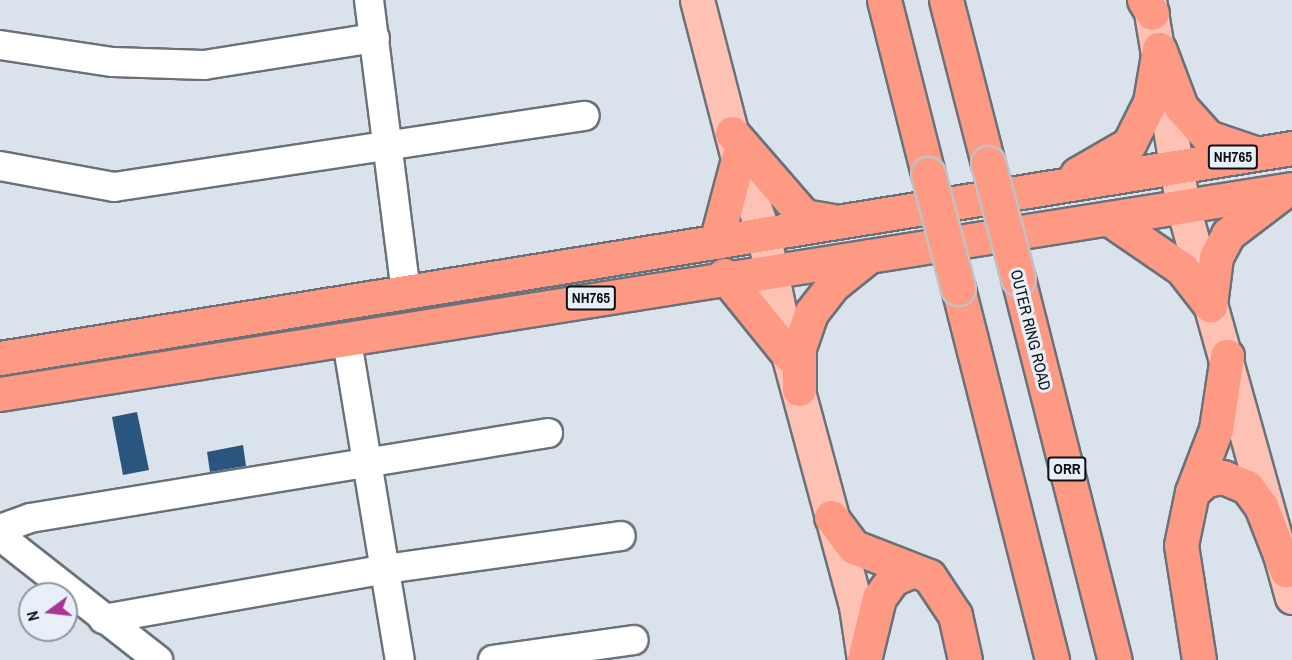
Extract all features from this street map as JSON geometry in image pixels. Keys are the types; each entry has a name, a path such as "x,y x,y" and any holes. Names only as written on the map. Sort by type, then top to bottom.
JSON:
{"highway":[{"path":"884,0 1052,660"},
{"name":"OUTER RING ROAD","path":"946,0 1115,660"},
{"path":"1159,49 1181,106 1208,137 1255,153"},
{"path":"1047,186 1094,168 1129,144 1150,102 1159,49"},
{"path":"735,146 804,216 838,223"},
{"path":"716,242 735,146"},
{"name":"NH765","path":"0,358 716,242 764,232 838,223 1047,186 1175,169 1292,148"},
{"path":"1210,305 1216,257 1228,234 1288,190"},
{"name":"NH765","path":"0,394 347,341 724,275 771,270 1288,190"},
{"path":"1109,219 1182,269 1210,305"},
{"path":"799,389 799,348 811,313 833,285 870,255"},
{"path":"724,275 788,354"},
{"path":"1199,660 1181,545 1192,492 1216,429 1227,356"},
{"path":"1192,492 1206,480 1223,477 1246,487 1261,506 1289,583"},
{"path":"831,517 854,547 911,571 929,576 943,591 955,615 964,660"},
{"path":"864,660 879,598 893,579 911,571"}],"main road":[{"path":"697,0 735,146 764,232 788,354 856,606 864,660"},
{"path":"1148,4 1159,49 1175,169 1183,207 1210,305 1227,356 1289,583"}],"street":[{"path":"369,0 390,145 406,293"},
{"path":"0,45 113,62 204,65 375,38"},
{"path":"0,166 114,187 585,116"},
{"path":"347,341 369,462 400,660"},
{"path":"0,529 30,518 548,433"},
{"path":"0,536 158,660"},
{"path":"104,619 386,569 621,536"},
{"path":"493,660 634,640"}],"building":[{"path":"137,412 149,470 123,475 112,417"},
{"path":"243,445 246,466 210,472 207,452"}]}
